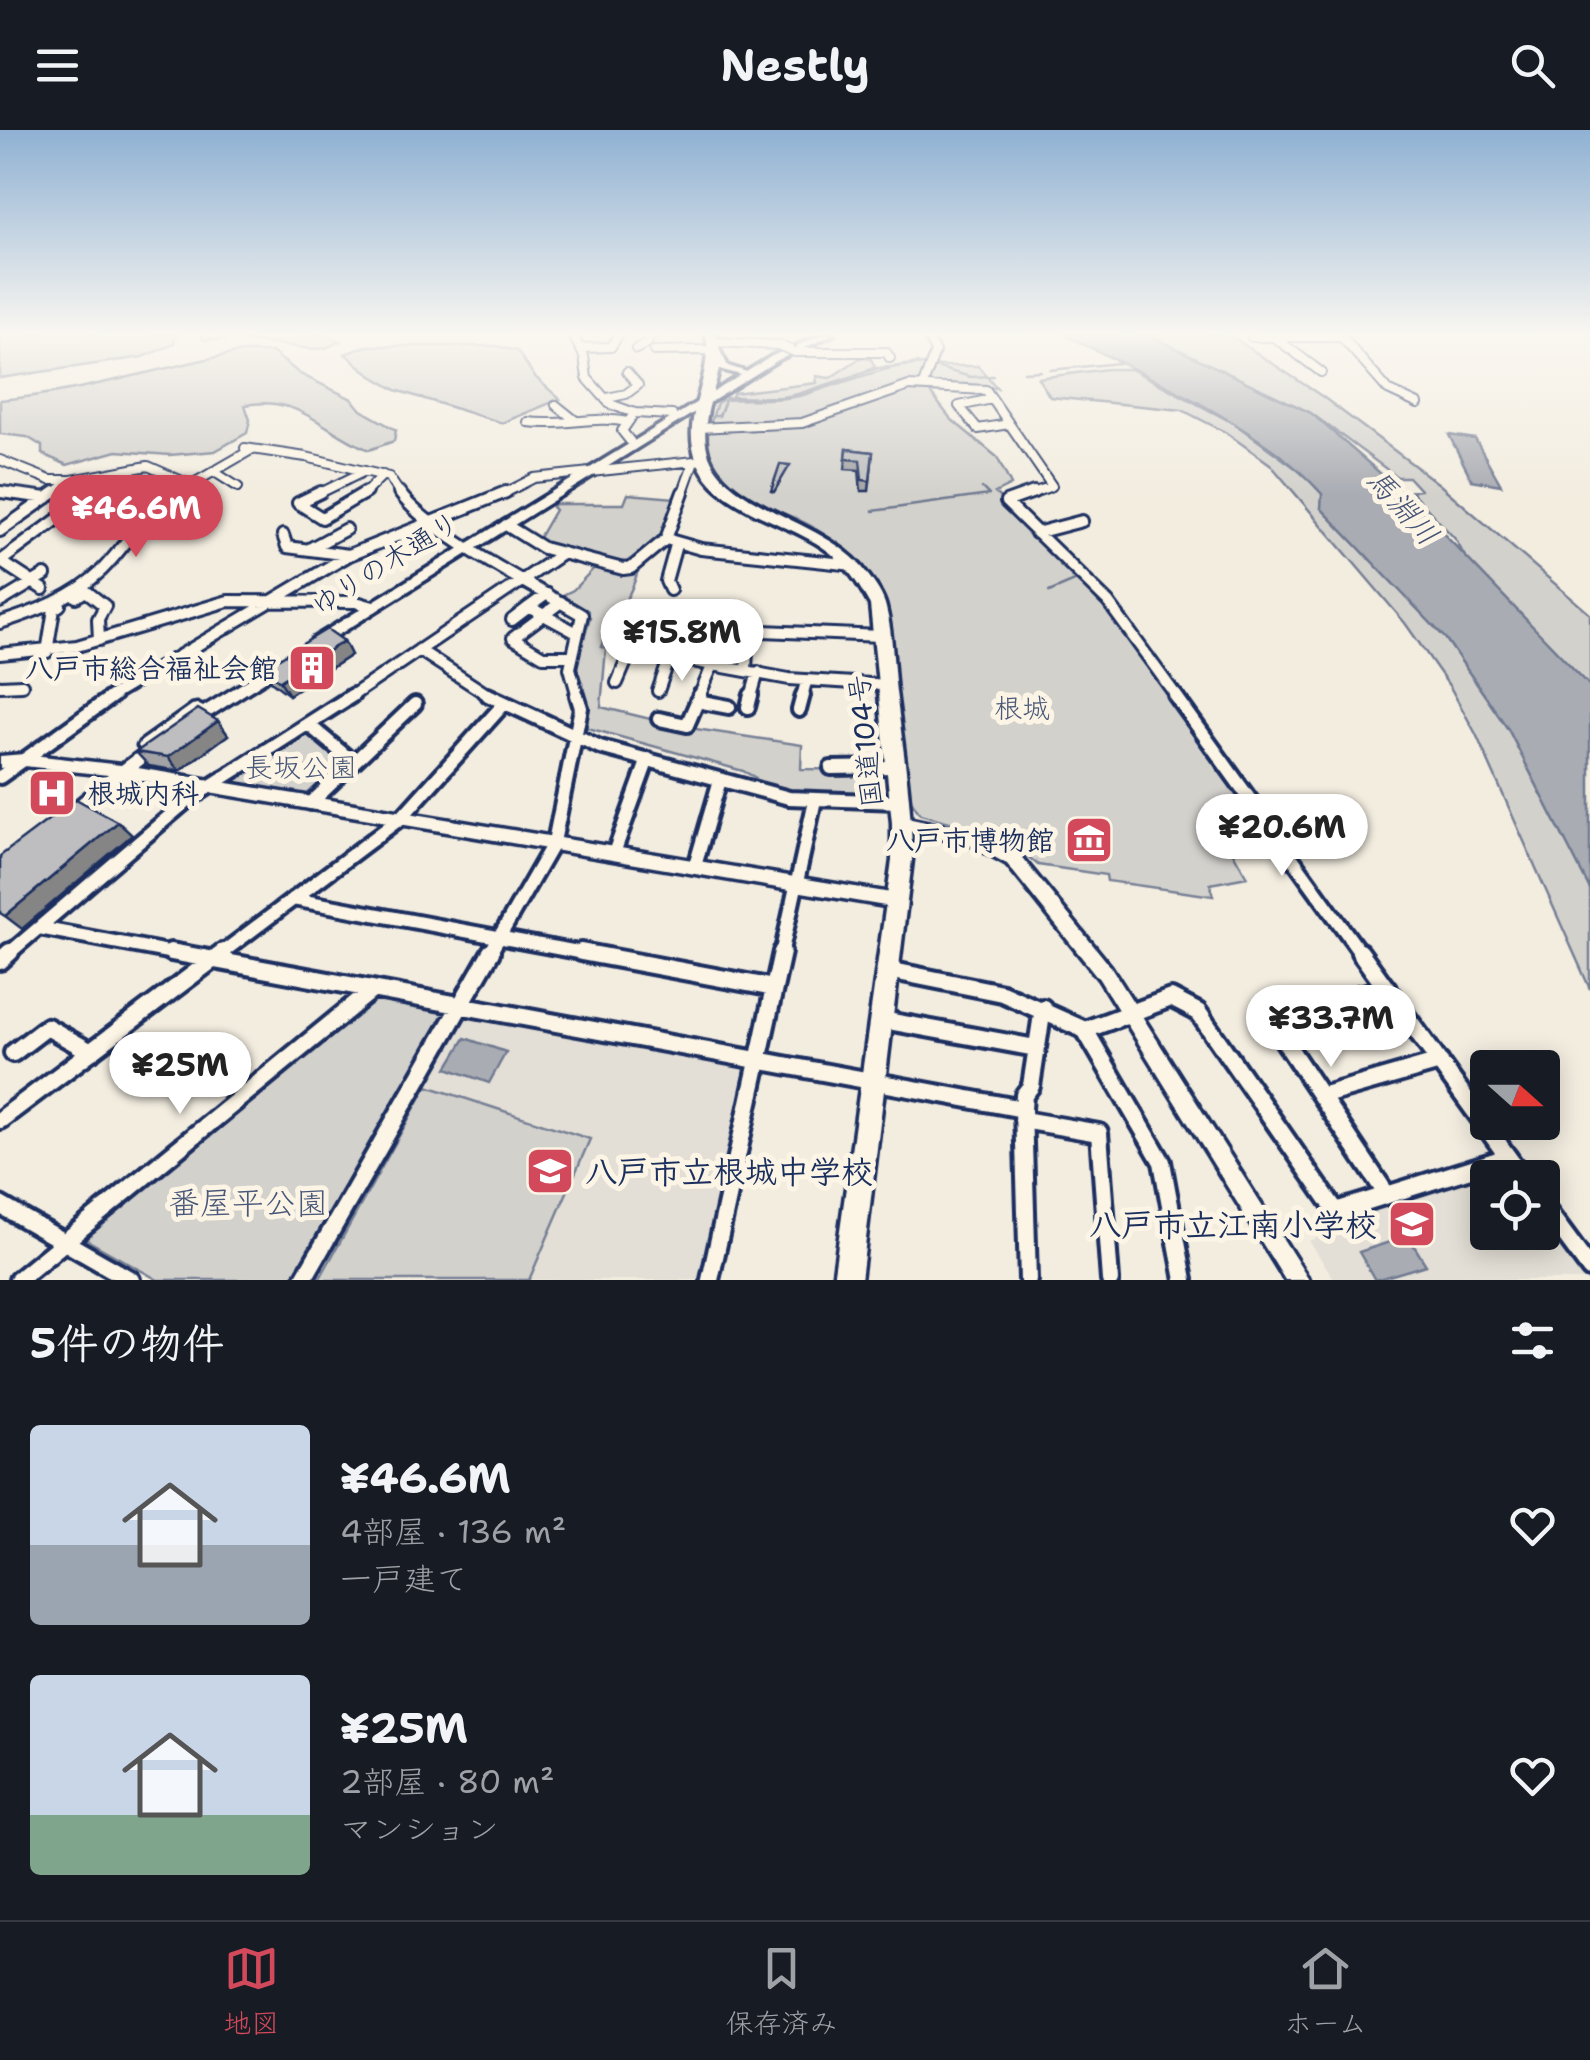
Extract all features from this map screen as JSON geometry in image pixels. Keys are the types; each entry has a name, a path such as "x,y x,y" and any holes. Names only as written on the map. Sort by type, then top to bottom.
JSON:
{"highway":[{"path":"698,462 698,428 706,388"},
{"name":"国道104号","path":"698,462 731,492 819,536 854,565 869,584 878,605 900,813 897,900 847,1280"}],"street":[{"path":"596,388 631,418"},
{"path":"606,398 626,394 634,388"},
{"path":"705,398 719,388"},
{"path":"705,398 723,388"},
{"path":"698,428 802,423 902,388"},
{"path":"963,388 983,389 1052,486 1006,502 1108,602 1510,1160"},
{"path":"1386,388 1418,404"},
{"name":"ゆりの木通り","path":"465,546 506,525 630,440 705,398"},
{"name":"ゆりの木通り","path":"306,645 705,398"},
{"path":"992,400 959,406 978,429 1009,424"},
{"path":"556,405 576,421"},
{"path":"528,422 550,425 604,416 672,415"},
{"path":"630,440 622,432 631,418"},
{"path":"0,611 0,621 49,607 90,579 112,558 154,506 248,449 306,456 382,475 396,484 408,505 433,524 582,615 570,656 581,708 554,842 303,1280"},
{"path":"1,462 41,479 72,480 148,466 189,484"},
{"path":"0,777 106,700 350,555 433,524 534,478 698,462 671,542 666,581 670,590"},
{"path":"212,470 238,486"},
{"path":"366,471 298,503 322,518 355,501 382,475"},
{"path":"0,532 72,480"},
{"path":"0,492 47,498"},
{"path":"37,586 0,561 70,510"},
{"path":"1036,533 1082,522"},
{"path":"506,525 527,542 623,569 631,568 671,542 854,565"},
{"path":"312,548 346,530"},
{"path":"283,535 286,547 350,555"},
{"path":"0,961 187,801 309,724 563,552"},
{"path":"0,602 37,586 45,575"},
{"path":"46,652 54,609 86,591 105,606 98,619 100,640"},
{"path":"512,620 547,594"},
{"path":"0,654 46,652 100,640 210,606 277,599 370,605"},
{"path":"561,602 512,638 543,656 570,656"},
{"path":"530,607 577,634"},
{"path":"688,628 881,636"},
{"path":"748,633 752,671 748,706"},
{"path":"419,650 503,705 576,739 789,798 900,813 998,846 1072,928 1131,1013 1298,1280"},
{"path":"616,683 631,650 672,654 806,682 886,685"},
{"path":"658,691 672,654"},
{"path":"60,817 118,771 290,655"},
{"path":"660,719 686,725 712,664"},
{"path":"799,710 806,682"},
{"path":"0,686 22,686"},
{"path":"697,701 729,707"},
{"path":"311,802 414,704"},
{"path":"0,1120 401,818 503,705"},
{"path":"309,724 354,762"},
{"path":"614,853 648,759"},
{"path":"0,762 24,760 118,771 897,900"},
{"path":"831,768 894,767"},
{"path":"695,866 720,780"},
{"path":"710,1280 816,800"},
{"path":"293,899 774,988"},
{"path":"38,928 874,1082 1100,1133 1110,1280"},
{"path":"888,970 955,982 1044,1008 1085,1030 1162,1162 1184,1280"},
{"path":"1387,988 1268,1018 1387,1196"},
{"path":"18,1280 372,990"},
{"path":"1085,1030 1171,998 1198,1012 1336,1210 1508,1157"},
{"path":"1028,1280 1023,1115 1044,1008"},
{"path":"882,1020 1036,1048"},
{"path":"12,1053 47,1027 91,1052"},
{"path":"1322,1096 1440,1062"},
{"path":"0,1205 131,1280"},
{"path":"1560,1228 1590,1269"}],"shaded area":[{"name":"八戸市立根城中学校","path":"459,1006 758,1062 710,1280 303,1280"},
{"name":"八戸市立江南小学校","path":"1470,1177 1470,1250 1560,1250 1560,1237 1590,1280 1335,1280 1309,1241 1339,1228 1334,1220"}],"green space":[{"path":"77,388 328,388 396,430 394,441 369,450 296,410 264,403 245,405 250,420 247,433 215,451 170,455 117,451 67,465 42,454 42,446 27,437 0,434 0,400"},
{"path":"392,388 547,388 560,399 502,423"},
{"path":"821,388 768,398 732,396"},
{"path":"825,388 904,388 806,420 710,424 717,403 723,400 799,396"},
{"name":"根城","path":"926,388 951,419 997,457 1011,485 995,493 1102,599 1276,840 1231,849 1247,877 1210,884 1213,896 1107,881 1106,875 1038,865 1005,837 920,814 910,799 904,799 881,597 875,585 832,540 725,481 714,467 709,449 709,428 792,425 893,390"},
{"path":"1044,388 1166,388 1235,424 1305,475 1323,494 1321,508 1446,639 1508,729 1590,889 1590,989 1476,734 1450,687 1405,623 1270,464 1225,432 1182,410 1050,397"},
{"path":"1258,388 1309,388 1323,397 1439,484 1590,614 1590,686 1465,557 1456,540 1411,491 1420,490 1408,477 1397,477 1311,413"},
{"path":"628,494 676,498 658,541 632,564 536,543 555,510 554,504 624,504"},
{"path":"598,564 638,569 601,647 606,648 601,707 683,727 802,745 801,769 885,770 888,795 791,794 753,785 756,778 743,771 588,728 585,691 576,667 590,617 559,597 573,590"},
{"name":"長坂公園","path":"309,725 353,762 311,803 211,786"},
{"name":"番屋平公園","path":"376,999 446,1013 293,1280 158,1280 87,1240 88,1233"},
{"path":"427,1086 590,1139 529,1280 319,1280"}],"water":[{"name":"馬淵川","path":"1170,388 1258,388 1311,413 1411,500 1590,686 1590,889 1508,729 1446,639 1321,508 1322,494 1297,469"},
{"path":"1449,435 1475,439 1501,485 1472,480"},
{"path":"465,1038 506,1052 489,1083 447,1068"},
{"path":"1408,1236 1426,1265 1375,1280 1359,1252"}],"building":[{"path":"847,449 873,452 870,481 862,480 860,460 846,459"},
{"path":"780,464 790,465 774,492 771,491"},
{"path":"327,629 344,641 280,681 263,668"},
{"path":"198,709 218,721 168,757 136,752"},
{"path":"76,799 118,822 5,916 0,913 0,856"}],"waterway":[{"path":"713,416 719,416 726,398 789,397 818,388"},
{"path":"873,511 989,495 982,488"},
{"path":"1049,592 1077,580"}],"place":[{"name":"八戸市総合福祉会館","path":"312,668"},
{"name":"根城内科","path":"52,793"},
{"name":"八戸市博物館","path":"1089,840"},
{"name":"八戸市立根城中学校","path":"550,1171"},
{"name":"八戸市立江南小学校","path":"1412,1224"}]}
